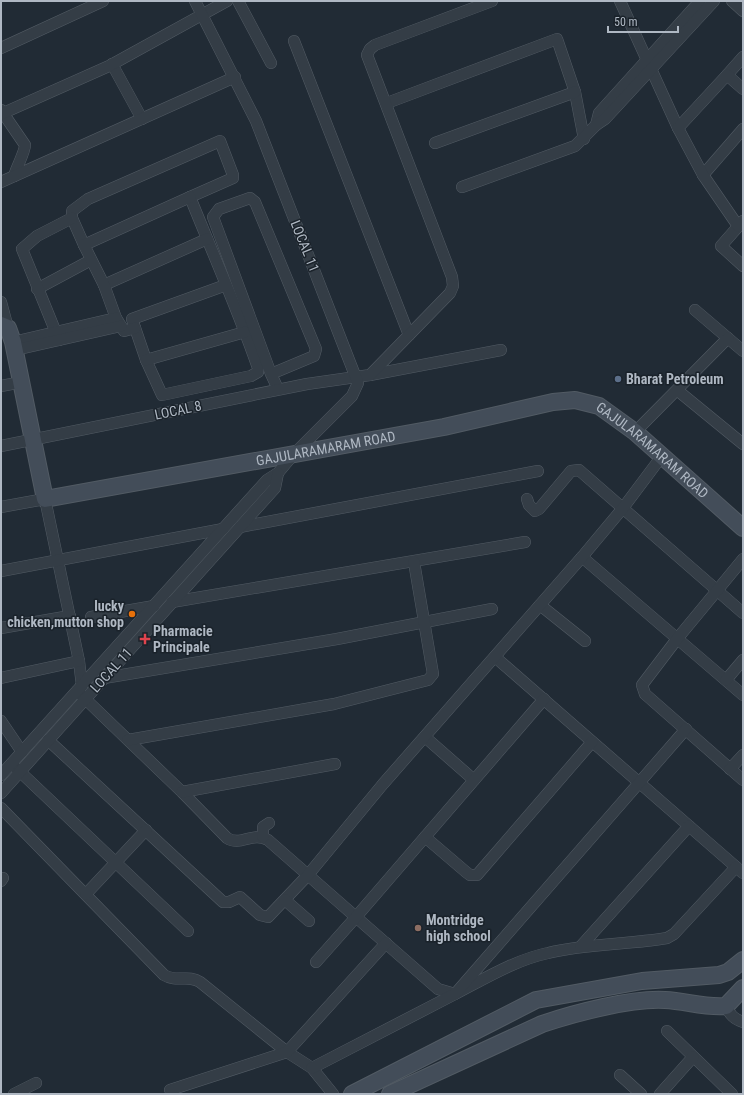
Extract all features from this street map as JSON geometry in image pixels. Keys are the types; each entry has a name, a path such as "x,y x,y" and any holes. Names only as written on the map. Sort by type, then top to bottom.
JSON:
{"main road":[{"path":"9,336 22,382 32,440 46,499"},
{"name":"GAJULARAMARAM ROAD","path":"46,499 444,427 552,402 575,400 599,406 636,432 743,528"},
{"path":"352,1094 536,1000 642,981 719,975 728,972 743,960"},
{"path":"390,1094 542,1024 559,1018 649,1000 666,1000 716,1007 726,1006 741,990 728,972"}],"street":[{"path":"1,48 103,1"},
{"name":"LOCAL 11","path":"1,775 267,480 278,473 293,454 352,396 358,383 256,121 195,1"},
{"path":"14,176 18,163 25,149 25,145 2,112 112,64 227,1"},
{"path":"238,1 271,63"},
{"path":"370,375 450,293 453,286 452,277 387,103 367,55 370,49 384,41 492,1"},
{"path":"462,187 558,153 575,146 584,139 596,125 605,119 700,1"},
{"path":"649,64 714,1"},
{"path":"732,1 743,11"},
{"path":"623,2 678,128 702,175 741,223 721,246 743,266"},
{"path":"387,103 557,39 575,92 584,139"},
{"path":"294,40 409,335"},
{"path":"678,128 743,57"},
{"path":"112,64 142,119"},
{"path":"727,75 743,89"},
{"path":"1,182 234,77"},
{"path":"434,143 575,92"},
{"path":"702,175 743,129"},
{"path":"84,245 232,178 233,175 220,141 88,199 72,211 72,218 84,245 104,285 118,322 124,331 135,328"},
{"path":"190,198 226,285 245,332 258,368 255,375 166,396 162,395 158,390 146,360 132,319 226,285"},
{"path":"271,374 314,356 316,349 255,202 250,198 219,209 213,217 271,374 278,390"},
{"path":"58,336 37,289 22,249 37,236 72,218"},
{"path":"104,285 207,239"},
{"path":"37,289 92,260"},
{"path":"1,302 9,336 58,336 118,322"},
{"path":"694,310 743,351"},
{"path":"146,360 245,332"},
{"path":"636,432 728,338"},
{"name":"LOCAL 8","path":"1,446 278,390 356,376 370,375 501,350"},
{"path":"1,386 22,382"},
{"path":"677,390 743,444"},
{"path":"48,740 223,902 229,902 240,897 260,915 268,917 308,875 383,784 624,508 662,456"},
{"path":"527,499 532,509 535,511 539,509 571,471 575,469 579,470 743,612"},
{"path":"240,527 538,471"},
{"name":"LOCAL 11","path":"1,792 275,488 278,473"},
{"path":"1,507 46,499 79,661 79,688 85,699 232,841 257,836 268,840 438,990 455,994"},
{"path":"1,572 58,559 223,529"},
{"path":"172,602 525,542"},
{"path":"210,543 219,550"},
{"path":"582,557 743,695"},
{"path":"743,559 643,681 642,690 743,780"},
{"path":"128,740 334,704 423,682 433,674 414,562"},
{"path":"540,605 585,641"},
{"path":"91,617 154,606"},
{"path":"104,678 336,639 492,609"},
{"path":"1,628 70,616"},
{"path":"140,620 149,628"},
{"path":"312,1068 455,994 532,957 581,946 667,938 674,934 739,870 495,657"},
{"path":"726,680 743,660"},
{"path":"1,678 79,661"},
{"path":"316,962 544,699"},
{"path":"1,722 5,738 22,752"},
{"path":"455,994 686,729"},
{"path":"425,737 474,780"},
{"path":"425,837 470,875 477,875 592,742"},
{"path":"730,769 743,755"},
{"path":"12,763 188,931"},
{"path":"182,792 335,764"},
{"path":"1,808 164,975 176,980 195,978 287,1052 312,1068 333,1094"},
{"path":"263,837 263,827 268,824"},
{"path":"581,946 689,826"},
{"path":"86,894 146,830"},
{"path":"285,900 309,921"},
{"path":"170,1090 287,1052 386,943"},
{"path":"726,1006 730,1014 736,1020 743,1022"},
{"path":"667,1031 732,1094"},
{"path":"660,1094 693,1057"},
{"path":"620,1074 641,1094"},
{"path":"14,1094 36,1083"}],"place":[{"name":"Bharat Petroleum","path":"618,379"},
{"name":"lucky chicken,mutton shop","path":"132,614"},
{"name":"Pharmacie Principale","path":"145,639"},
{"name":"Montridge high school","path":"418,928"}]}
